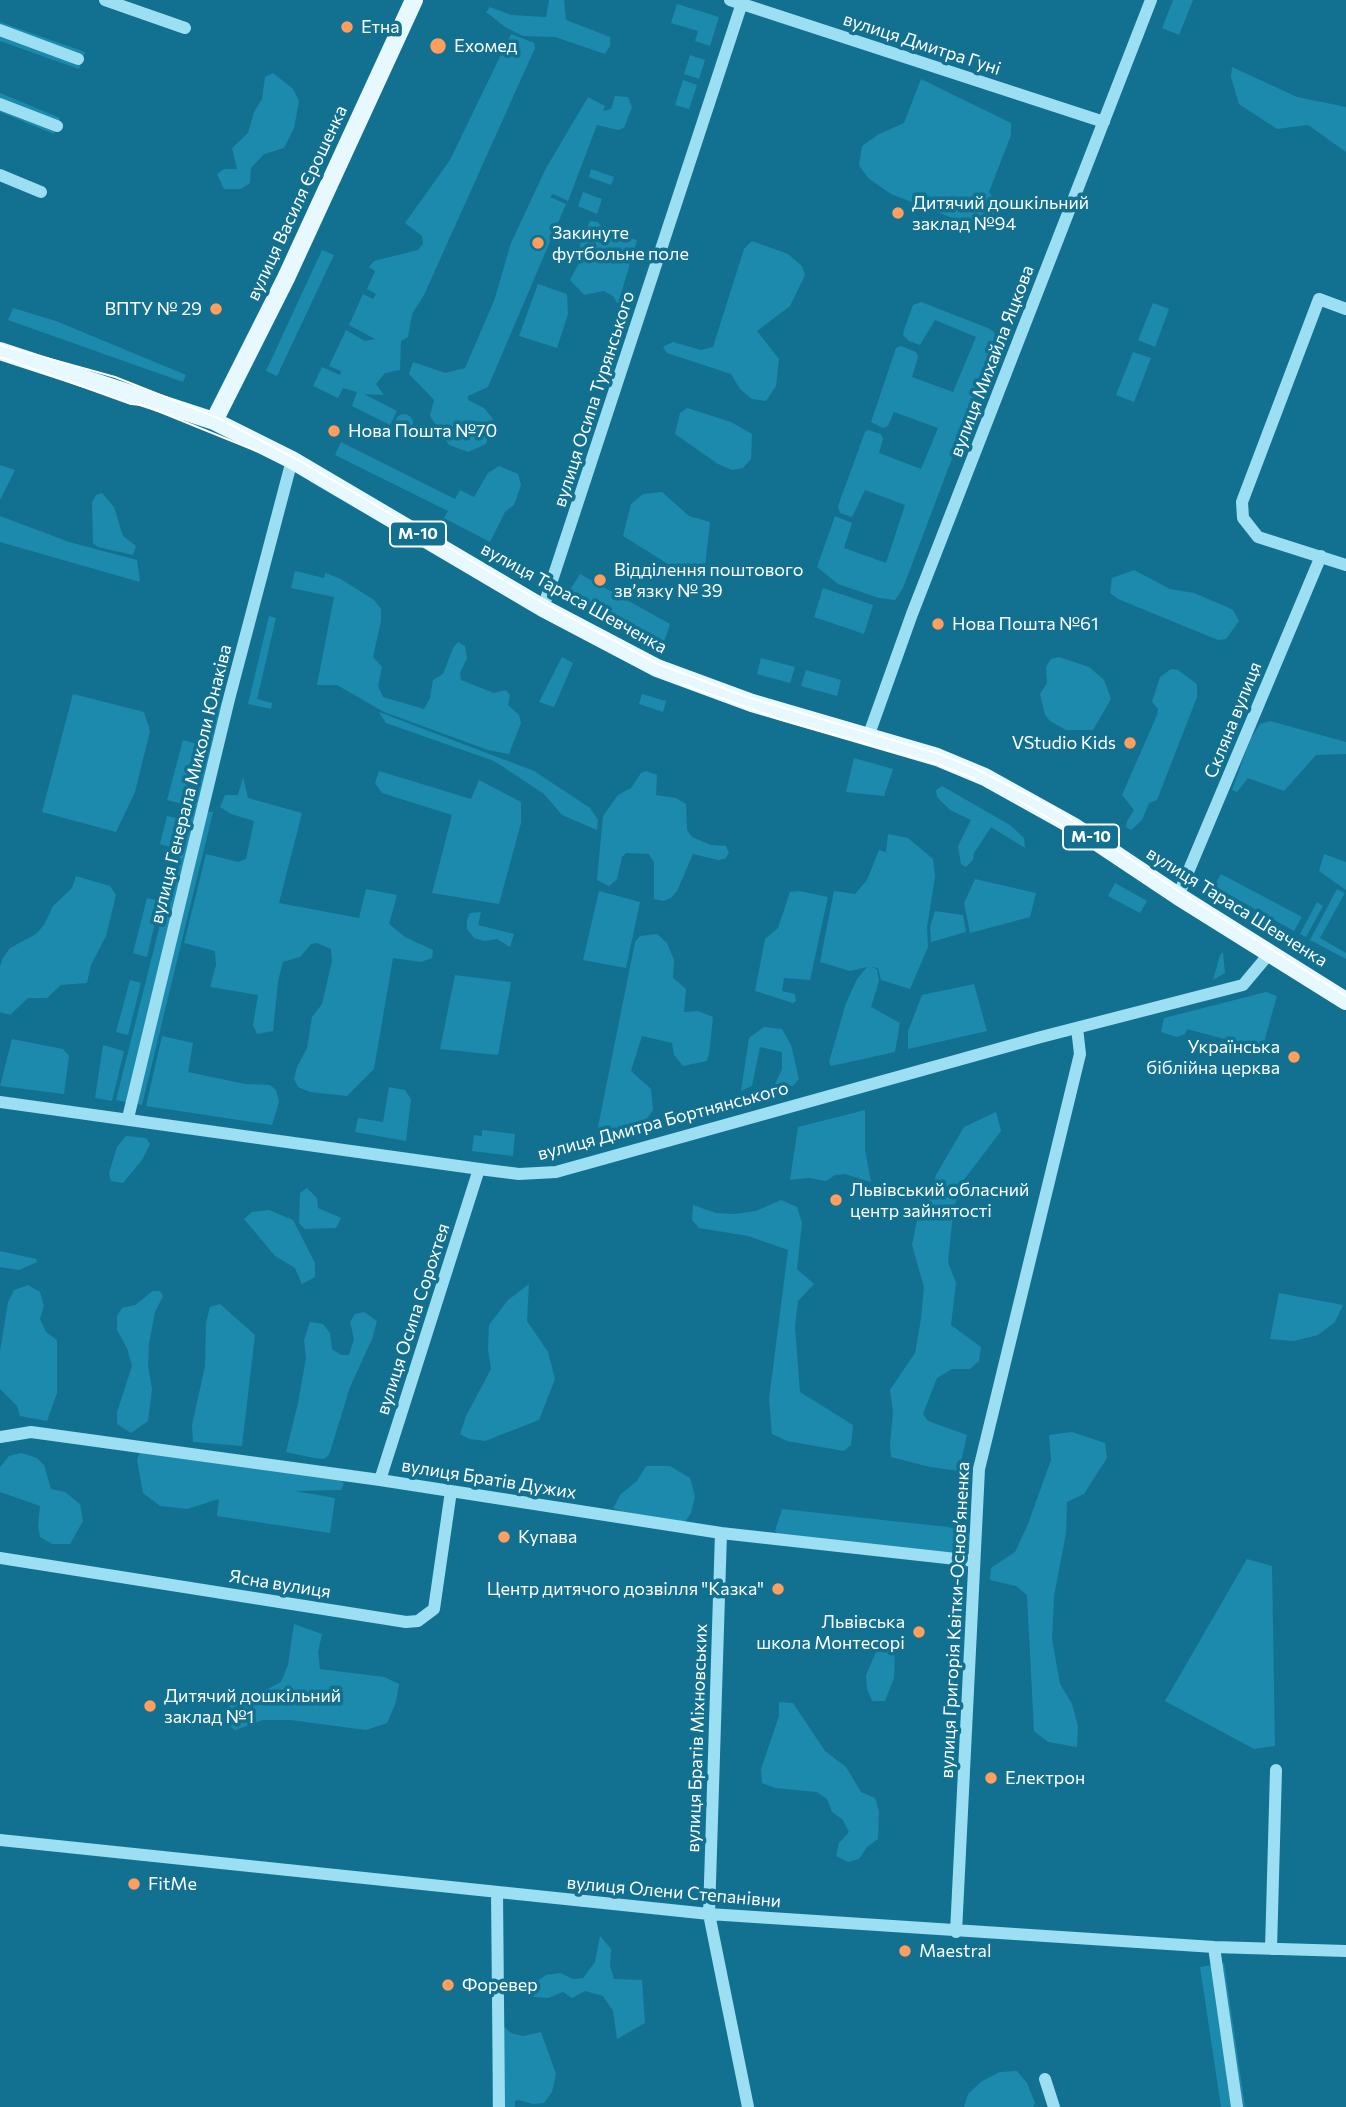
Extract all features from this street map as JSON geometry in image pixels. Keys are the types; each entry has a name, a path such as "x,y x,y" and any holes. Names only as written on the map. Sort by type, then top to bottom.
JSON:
{"main road":[{"name":"вулиця Василя Єрошенка","path":"214,421 286,278 414,0"},
{"name":"вулиця Тараса Шевченка","path":"0,351 214,421 292,460 543,608 677,676 752,704 937,757 985,777 1073,826 1178,896 1346,1001"}],"street":[{"path":"105,0 185,28"},
{"name":"вулиця Михайла Яцкова","path":"868,737 912,614 1151,0"},
{"name":"вулиця Дмитра Гуні","path":"738,1 1104,122"},
{"name":"вулиця Осипа Турянського","path":"543,608 738,1"},
{"path":"0,30 78,59"},
{"path":"0,104 57,126"},
{"path":"0,175 41,192"},
{"path":"1346,309 1319,299 1242,502 1242,518 1258,537 1346,565"},
{"name":"вулиця Генерала Миколи Юнаківа","path":"128,1118 229,699 292,460"},
{"name":"Скляна вулиця","path":"1178,896 1321,556"},
{"name":"вулиця Дмитра Бортнянського","path":"0,1102 479,1169 519,1174 556,1172 1242,985 1269,954"},
{"name":"вулиця Григорія Квітки-Основʼяненка","path":"956,1932 979,1469 1080,1054 1077,1028"},
{"name":"вулиця Осипа Сорохтея","path":"380,1480 479,1169"},
{"name":"вулиця Братів Дужих","path":"0,1437 31,1432 380,1480 721,1533 974,1562"},
{"name":"Ясна вулиця","path":"0,1558 406,1622 418,1621 434,1609 451,1491"},
{"name":"вулиця Братів Міхновських","path":"721,1533 709,1914 748,2107"},
{"path":"1271,1949 1276,1770"},
{"name":"вулиця Олени Степанівни","path":"0,1840 709,1914 1214,1947 1346,1951"},
{"path":"496,1892 499,2107"},
{"path":"1214,1947 1237,2107"},
{"path":"1045,2079 1054,2107"}],"shaded area":[{"path":"549,0 564,0 566,20 610,37 610,46 605,54 555,37 523,36 505,27 486,12 490,7 511,15 546,17"},
{"path":"1173,0 1193,0 1179,35 1162,28"},
{"path":"677,4 719,17 710,46 695,41 698,31 671,23"},
{"path":"0,22 85,52 79,69 0,41"},
{"path":"511,34 534,43 535,48 424,295 412,314 408,337 401,341 400,370 385,373 376,384 384,395 364,394 397,411 390,425 352,406 357,392 343,388 338,398 313,386 322,367 340,375 341,371 329,366 346,330 365,341 375,339 349,325 363,294 373,299 376,294 367,289 375,271 369,267 374,261 418,250 423,244 422,236 405,223 450,160"},
{"path":"690,55 705,60 699,79 684,74"},
{"path":"1232,67 1297,97 1346,107 1346,152 1308,125 1277,129 1239,104 1231,77"},
{"path":"273,73 293,89 299,101 294,128 284,148 264,154 251,168 250,183 241,189 224,189 217,174 224,169 237,169 232,148 248,133 254,112 262,99 265,77"},
{"path":"921,79 1011,123 1011,135 989,192 996,202 994,216 984,225 955,219 891,194 868,178 859,165 862,146 879,134 904,123"},
{"path":"683,80 697,85 689,109 675,105"},
{"path":"0,93 60,118 54,134 0,112"},
{"path":"615,96 628,97 632,107 624,128 618,130 597,125 568,201 553,194 550,197 566,204 488,387 468,396 468,400 484,408 493,419 486,444 468,452 449,445 430,416 434,400 409,374 413,362 445,373 465,368 494,301 511,243 545,170 588,97 605,106 603,111 611,109"},
{"path":"591,169 614,177 611,185 589,177"},
{"path":"583,192 602,199 597,214 578,206"},
{"path":"590,221 598,222 603,231 637,240 618,304 613,296 604,291 584,295 570,280 581,259 580,244"},
{"path":"752,241 788,254 802,266 805,275 790,306 757,331 779,359 776,386 766,401 752,399 740,389 731,374 667,353 663,347 673,342 701,350 713,347 744,249"},
{"path":"322,250 334,255 277,376 266,371"},
{"path":"538,284 567,294 568,314 557,348 519,336"},
{"path":"921,302 988,328 994,332 996,342 903,588 895,600 879,598 838,584 817,567 835,516 852,523 844,548 886,563 905,505 865,490 852,517 840,513 838,506 865,432 868,430 881,434 883,439 879,453 921,469 938,428 894,412 888,426 883,428 871,422 896,348 901,346 916,352 918,357 912,377 953,392 976,337 935,320 920,345 909,341 903,335 905,327 913,305"},
{"path":"1153,303 1169,309 1155,347 1138,340"},
{"path":"13,308 56,321 186,375 183,382 8,320"},
{"path":"1133,352 1151,358 1134,402 1116,395"},
{"path":"687,408 731,422 752,434 751,459 743,468 732,470 718,464 675,434 680,413"},
{"path":"404,414 410,417 413,423 410,429 404,432 398,429 395,423 398,417"},
{"path":"341,442 455,499 460,490 474,497 488,473 499,466 518,474 521,485 514,505 505,512 490,542 444,518 448,511 335,455"},
{"path":"0,465 15,470 0,500"},
{"path":"311,480 442,558 310,482"},
{"path":"662,492 689,516 710,522 705,567 697,578 684,574 623,536 631,504 643,494"},
{"path":"102,493 114,507 123,536 136,546 133,555 98,547 93,543 92,502 96,495"},
{"path":"0,516 69,542 137,560 140,582 0,542"},
{"path":"1134,570 1170,589 1194,593 1227,607 1233,610 1239,621 1226,639 1218,640 1118,599 1110,593 1112,578"},
{"path":"295,571 324,578 325,573 339,578 374,600 381,609 373,657 382,667 378,686 383,697 424,709 430,698 433,680 443,674 453,648 458,642 465,646 467,658 460,673 461,680 494,693 506,690 510,695 508,705 519,715 521,723 509,754 488,750 384,712 337,685 317,685 334,597 291,588"},
{"path":"580,574 670,624 662,648 566,596"},
{"path":"823,588 873,605 864,634 814,617"},
{"path":"269,616 276,618 257,699 272,703 271,709 248,704"},
{"path":"562,657 573,663 554,707 539,702"},
{"path":"1059,657 1089,667 1104,680 1111,699 1093,730 1066,730 1045,715 1040,694 1047,683 1046,667 1051,659"},
{"path":"761,658 795,667 790,683 757,674"},
{"path":"1171,669 1178,670 1197,684 1197,697 1157,800 1149,803 1142,820 1131,830 1126,827 1134,810 1122,795 1157,715 1158,709 1152,702 1160,677"},
{"path":"806,670 841,680 837,696 801,686"},
{"path":"73,694 144,712 150,731 135,792 116,832 42,812"},
{"path":"642,694 666,701 663,712 639,704"},
{"path":"216,701 228,704 203,811 213,812 142,1105 116,1100"},
{"path":"379,712 534,771 590,808 598,820 597,830 562,815 544,794 494,761 386,723"},
{"path":"1270,721 1346,742 1346,754 1316,755 1284,791 1248,778 1237,792 1232,790 1250,740 1260,724"},
{"path":"183,740 197,744 182,804 167,800"},
{"path":"854,758 893,769 884,796 846,792"},
{"path":"379,771 471,799 479,780 521,802 521,823 499,904 432,893 452,815 382,793 375,783"},
{"path":"646,771 657,775 656,795 676,798 686,804 687,830 692,837 711,845 726,846 729,853 725,859 718,860 693,854 677,891 671,898 663,901 654,899 654,862 649,854 626,853 622,857 617,879 609,886 597,880 603,816 618,795 631,788 641,773"},
{"path":"243,777 248,798 302,813 279,903 359,918 366,889 397,895 389,924 405,937 433,950 432,958 421,962 393,958 374,1069 347,1096 310,1092 298,1087 294,1079 307,1048 312,1017 322,1004 332,961 331,949 317,943 311,944 300,957 283,962 278,981 273,1031 257,1034 253,1025 258,995 210,987 216,965 215,951 184,943 206,854 238,862 246,859 254,821 231,814 220,807 225,795 238,795"},
{"path":"942,786 1010,825 1024,838 1025,848 991,827 974,853 973,860 966,867 961,864 958,846 971,820 950,810 937,797 936,790"},
{"path":"167,816 181,819 173,848 160,844"},
{"path":"888,834 908,838 933,859 935,877 927,927 928,947 910,989 881,980 878,968 871,967 877,969 879,981 871,1007 900,1023 895,1052 831,1066 829,1062 846,1003 857,979 867,967 850,971 820,962 834,891 855,894 867,880 879,850 886,852"},
{"path":"1324,854 1346,862 1346,890 1319,871"},
{"path":"1221,874 1302,917 1294,931 1214,886"},
{"path":"76,876 110,886 116,895 106,936 91,965 87,983 61,985 47,998 28,998 10,1015 0,1012 0,966 3,958 10,948 36,934 44,925 53,906 72,888"},
{"path":"975,879 1036,893 1030,917 970,933 964,903"},
{"path":"1115,883 1147,901 1140,913 1108,896"},
{"path":"1337,889 1345,893 1320,938 1346,953 1346,959 1310,940"},
{"path":"599,891 640,902 626,968 583,960"},
{"path":"799,891 828,897 810,980 784,978 782,991 795,994 796,1001 793,1003 755,991 765,939 778,928 790,892"},
{"path":"147,898 160,901 147,957 133,953"},
{"path":"1317,902 1323,906 1306,937 1300,934"},
{"path":"935,911 963,915 966,932 931,942 930,927"},
{"path":"481,912 478,925 514,934 510,947 497,939 484,941 474,938 467,929 467,920 470,913"},
{"path":"657,934 667,943 674,960 673,978 686,989 684,1012 698,1011 713,1017 709,1054 707,1061 683,1066 674,1055 672,1043 642,1036 631,1071 651,1089 653,1110 642,1125 600,1136 598,1127 635,942 640,936"},
{"path":"1223,952 1225,973 1213,980 1220,955"},
{"path":"455,975 511,982 498,1055 440,1049"},
{"path":"130,980 141,983 128,1035 116,1032"},
{"path":"974,984 987,1031 908,1049 908,1031 922,995"},
{"path":"1266,992 1277,996 1262,1049 1187,1029 1185,1034 1177,1037 1161,1032 1164,1018"},
{"path":"764,1027 782,1029 791,1045 799,1079 793,1086 775,1084 782,1069 782,1052 760,1047 752,1086 741,1091 749,1038"},
{"path":"162,1036 193,1043 188,1072 245,1084 270,1085 276,1090 279,1102 272,1125 146,1106"},
{"path":"12,1039 63,1049 69,1056 64,1094 0,1086"},
{"path":"103,1045 124,1051 112,1101 95,1098"},
{"path":"389,1087 405,1090 411,1099 406,1141 355,1132 358,1118 383,1122"},
{"path":"865,1110 865,1149 871,1182 845,1174 835,1175 826,1181 809,1178 790,1180 798,1127"},
{"path":"996,1112 1001,1131 960,1185 953,1213 948,1262 956,1283 951,1325 981,1347 979,1361 970,1369 952,1369 937,1378 923,1414 928,1421 967,1435 959,1471 930,1467 891,1457 890,1445 893,1412 890,1390 915,1353 921,1319 924,1287 912,1245 918,1215 929,1201 936,1175 964,1127"},
{"path":"482,1130 515,1134 513,1156 472,1151 474,1135 482,1136"},
{"path":"126,1136 146,1138 150,1144 142,1160 123,1183 111,1181 109,1173 117,1147"},
{"path":"307,1188 317,1198 318,1208 341,1218 336,1228 305,1229 299,1223 300,1193"},
{"path":"781,1200 797,1207 802,1223 797,1269 814,1284 798,1301 795,1327 800,1392 853,1425 851,1445 844,1451 787,1441 772,1434 769,1399 788,1250 748,1236 699,1228 692,1220 693,1205 716,1213 735,1214 756,1211"},
{"path":"269,1210 293,1220 315,1263 315,1277 302,1284 295,1268 275,1256 244,1219 252,1212"},
{"path":"0,1251 36,1259 37,1262 19,1270 0,1267"},
{"path":"529,1284 527,1321 548,1352 555,1379 539,1420 485,1441 469,1439 460,1434 466,1416 491,1369 489,1325 508,1300"},
{"path":"28,1285 40,1292 44,1306 40,1319 46,1332 57,1340 57,1393 47,1421 20,1416 17,1406 0,1389 0,1351 8,1302 14,1290"},
{"path":"153,1291 160,1291 163,1296 155,1312 149,1343 148,1366 152,1389 148,1421 131,1433 117,1424 117,1412 132,1366 127,1348 117,1330 117,1316 122,1308 135,1305"},
{"path":"1279,1293 1343,1305 1335,1322 1318,1335 1294,1341 1270,1339"},
{"path":"220,1304 255,1335 242,1446 193,1442 192,1425 205,1366 206,1323 210,1307"},
{"path":"364,1312 377,1321 372,1339 350,1387 329,1455 324,1459 286,1452 298,1403 306,1358 304,1340 310,1322 323,1324 330,1333 332,1349 341,1355 349,1355 354,1339 350,1322 355,1314"},
{"path":"1072,1432 1105,1443 1107,1458 1084,1494 1067,1502 1066,1533 1054,1596 1052,1639 1060,1684 1072,1704 1078,1726 1077,1747 1048,1742 1034,1731 1027,1595 1016,1586 990,1580 991,1568 1015,1552 1028,1524 1051,1460 1049,1435"},
{"path":"140,1452 338,1478 344,1483 341,1490 295,1491 335,1498 330,1533 217,1516 219,1499 187,1509 160,1506 143,1493 137,1460"},
{"path":"21,1453 37,1458 44,1465 51,1489 65,1492 80,1504 83,1521 70,1544 52,1544 40,1537 40,1506 0,1492 0,1467 9,1456"},
{"path":"646,1466 670,1466 690,1478 695,1496 691,1513 685,1522 628,1514 613,1508 621,1494 637,1481"},
{"path":"782,1509 948,1527 972,1534 969,1557 782,1538 775,1531"},
{"path":"1247,1559 1272,1566 1275,1746 1254,1749 1165,1701"},
{"path":"294,1624 322,1634 318,1652 320,1669 384,1677 399,1684 396,1702 387,1723 366,1730 290,1720 263,1720 235,1730 226,1723 222,1711 244,1696 262,1692 281,1682 288,1665"},
{"path":"883,1645 895,1651 894,1678 885,1701 872,1701 866,1675 876,1652"},
{"path":"779,1702 793,1703 825,1751 846,1767 861,1792 875,1798 879,1811 878,1839 867,1847 859,1859 848,1862 836,1856 839,1843 849,1832 843,1820 832,1812 827,1799 817,1792 775,1788 762,1783 761,1769 779,1716"},
{"path":"600,1936 611,1949 610,1966 614,1979 642,1980 645,2023 617,2039 613,2011 603,1996 585,1991 572,1998 563,1992 548,1998 534,1997 535,1983 546,1975 560,1973 573,1979 583,1978 595,1962"},
{"path":"1224,1963 1245,2107 1239,2107 1219,1964"},
{"path":"1212,1965 1233,2107 1221,2107 1200,1967"},
{"path":"498,2021 511,2033 523,2036 541,2032 556,2074 552,2092 544,2103 533,2104 519,2100 515,2101 515,2107 492,2107 493,2055"},
{"path":"1017,2071 1027,2083 1035,2103 1033,2107 964,2107 968,2094 982,2081 1000,2072"}],"tram line":[{"path":"0,345 115,377 216,417 300,461 545,604 658,664 747,697 940,754 974,768 1052,807 1180,892 1346,996"},
{"path":"0,357 131,404 143,405 259,452"},
{"path":"679,683 782,720 937,764 975,779"},
{"path":"1019,801 1064,827"}],"place":[{"name":"Етна","path":"347,27"},
{"name":"Ехомед","path":"438,46"},
{"name":"Дитячий дошкільний заклад №94","path":"898,213"},
{"name":"Закинуте футбольне поле","path":"538,243"},
{"name":"ВПТУ № 29","path":"216,309"},
{"name":"Нова Пошта №70","path":"334,431"},
{"name":"Відділення поштового зв’язку № 39","path":"600,580"},
{"name":"Нова Пошта №61","path":"938,624"},
{"name":"VStudio Kids","path":"1130,743"},
{"name":"Українська біблійна церква","path":"1294,1057"},
{"name":"Львівський обласний центр зайнятості","path":"836,1200"},
{"name":"Купава","path":"504,1537"},
{"name":"Центр дитячого дозвілля \"Казка\"","path":"778,1589"},
{"name":"Львівська школа Монтесорі","path":"919,1632"},
{"name":"Дитячий дошкільний заклад №1","path":"150,1706"},
{"name":"Електрон","path":"991,1778"},
{"name":"FitMe","path":"134,1884"},
{"name":"Maestral","path":"905,1951"},
{"name":"Форевер","path":"448,1985"}]}
